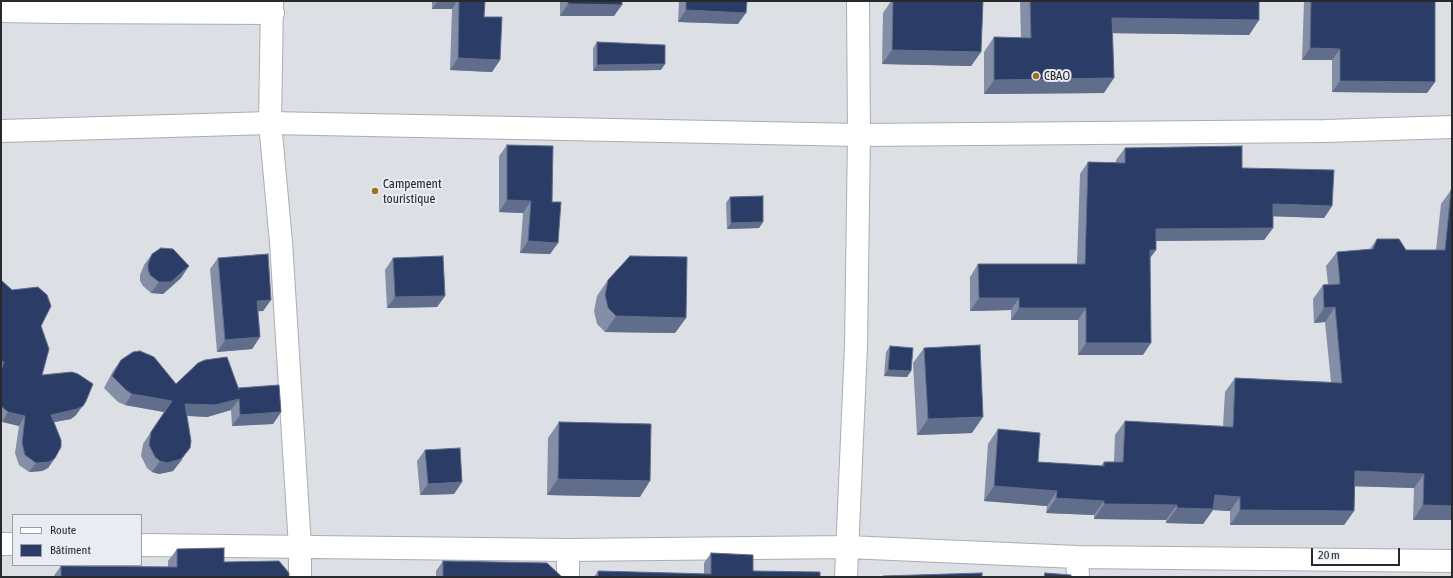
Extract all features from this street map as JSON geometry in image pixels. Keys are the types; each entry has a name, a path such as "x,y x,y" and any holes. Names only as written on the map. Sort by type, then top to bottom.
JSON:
{"street":[{"path":"846,577 856,346 860,135 858,1"},
{"path":"1,11 56,6 273,7 270,124 281,242 300,547 300,577"},
{"path":"1,131 270,124 860,135 1326,131 1452,127"},
{"path":"1,544 12,544"},
{"path":"142,546 568,550 847,547 1077,567 1452,561"},
{"path":"568,550 568,577"}],"building":[{"path":"459,1 485,1 484,17 502,17 500,60 458,58"},
{"path":"568,1 622,1 622,5 568,4"},
{"path":"686,1 747,1 746,13 686,10"},
{"path":"893,1 983,1 981,52 892,50"},
{"path":"1030,1 1259,1 1259,20 1112,18 1114,78 994,80 994,37 1031,38"},
{"path":"1311,1 1435,1 1435,82 1340,81 1340,49 1310,48"},
{"path":"597,42 665,45 665,64 597,65"},
{"path":"507,145 553,146 552,202 561,202 558,243 528,241 531,201 507,200"},
{"path":"1242,146 1242,168 1334,170 1332,206 1273,204 1273,228 1156,229 1156,250 1150,250 1151,343 1086,343 1086,308 1019,308 1019,298 979,298 978,264 1085,264 1088,162 1125,163 1125,148"},
{"path":"1451,190 1452,506 1423,505 1424,474 1355,471 1354,511 1240,510 1240,497 1215,495 1213,509 1177,508 1177,505 1104,504 1104,501 1056,498 1057,491 994,486 998,429 1040,433 1038,462 1104,466 1104,462 1123,462 1125,421 1233,427 1235,378 1342,383 1335,307 1324,308 1323,285 1340,284 1337,252 1373,249 1377,239 1399,239 1406,250 1445,250"},
{"path":"763,196 763,222 731,223 730,197"},
{"path":"161,248 173,249 189,266 171,282 159,282 150,275 148,269 148,264 152,254"},
{"path":"268,254 271,300 257,301 260,337 225,340 218,258"},
{"path":"443,256 445,296 395,297 393,258"},
{"path":"630,256 687,257 686,318 616,316 608,308 605,295 608,280"},
{"path":"1,280 12,290 38,287 47,295 51,306 41,326 49,349 42,375 72,372 78,374 93,384 83,406 77,409 51,415 61,440 61,447 55,458 49,462 36,463 25,455 22,443 25,416 8,412 1,406 1,371 4,362 1,361"},
{"path":"980,345 983,417 928,419 924,348"},
{"path":"890,346 913,348 911,371 888,370"},
{"path":"140,351 154,357 176,384 198,363 205,360 227,357 238,388 279,385 281,412 240,415 239,399 215,405 185,404 191,441 190,448 181,459 167,463 160,461 155,457 149,445 151,432 172,401 132,394 112,376 121,360 133,352"},
{"path":"559,422 651,424 650,481 558,479"},
{"path":"460,448 462,482 428,484 425,450"},
{"path":"224,548 224,562 279,561 289,573 289,577 61,577 61,566 177,567 177,549"},
{"path":"711,553 753,555 753,571 820,572 820,577 598,577 598,571 711,574"},
{"path":"443,561 547,563 562,577 443,577"},
{"path":"982,573 982,577 883,577 883,576"},
{"path":"1045,573 1071,575 1071,577 1044,577"}],"place":[{"name":"CBAO","path":"1036,76"},
{"name":"Campement touristique","path":"375,191"}]}
